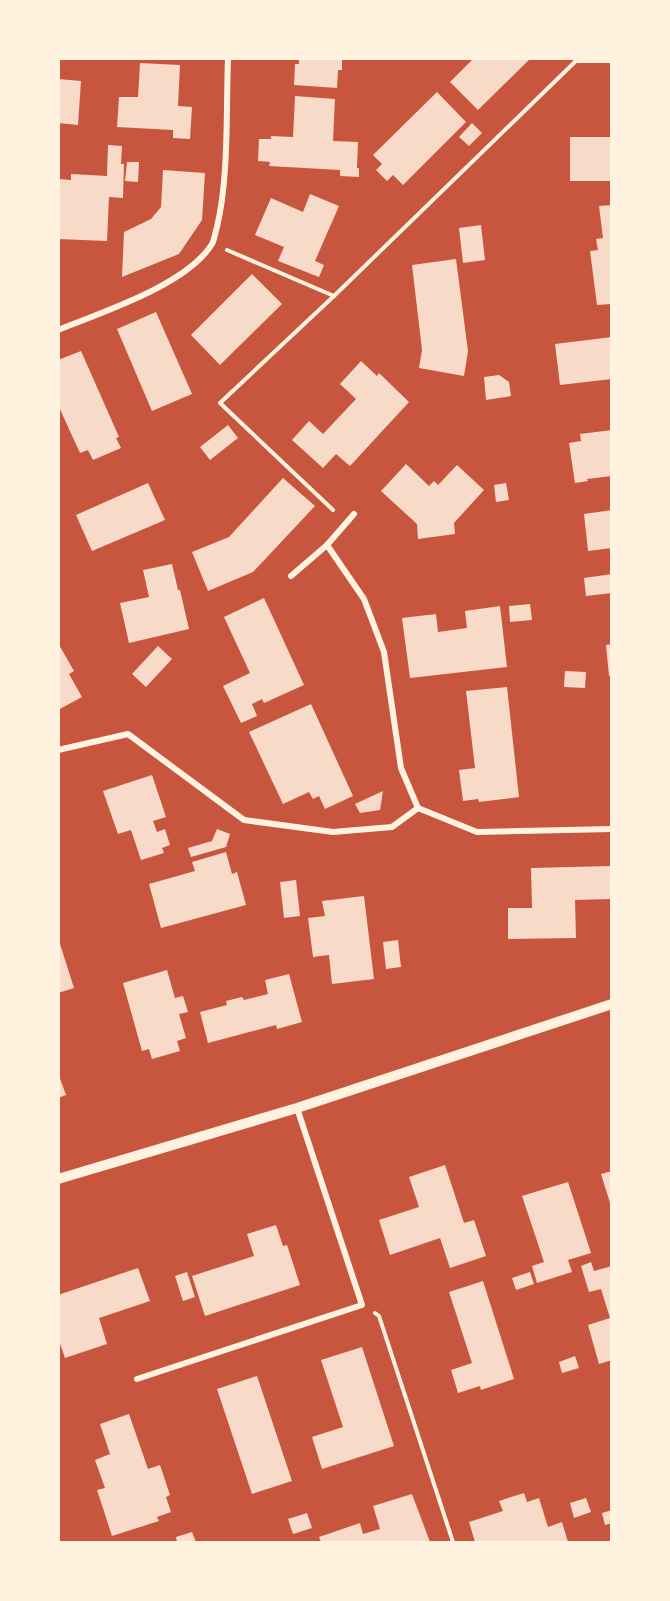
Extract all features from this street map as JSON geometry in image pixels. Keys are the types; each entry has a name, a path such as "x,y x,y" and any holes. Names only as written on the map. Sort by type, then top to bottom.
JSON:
{"street":[{"path":"58,330 176,278 197,261 213,243 220,215 224,181 228,58"},
{"path":"291,576 327,545 354,514"},
{"path":"327,545 364,599 384,652 401,768 418,808 477,832 612,828"},
{"path":"58,750 128,734 244,820 333,832 392,827 418,808"},
{"path":"58,1179 297,1108 612,1005"},
{"path":"137,1378 362,1305 297,1108"}],"path":[{"path":"346,523 220,403 334,296 576,59 612,61"},
{"path":"213,243 334,296"},
{"path":"362,1305 379,1316 453,1542"}],"building":[{"path":"299,58 342,58 342,70 338,70 337,88 294,85 295,64 299,64"},
{"path":"474,58 531,58 478,110 450,82"},
{"path":"140,63 180,65 178,106 192,107 190,139 173,138 173,130 117,127 119,97 138,97"},
{"path":"58,79 81,81 78,125 58,123"},
{"path":"437,92 466,122 403,185 393,175 387,181 376,170 382,164 373,155"},
{"path":"295,96 335,99 333,141 358,142 359,177 340,176 340,170 269,166 270,162 258,161 259,139 271,139 271,136 293,137"},
{"path":"472,123 482,133 469,146 459,137"},
{"path":"570,137 612,137 612,181 570,181"},
{"path":"108,145 122,146 121,164 124,164 123,198 109,197 107,241 58,239 58,179 71,180 71,174 107,176"},
{"path":"127,162 139,162 138,182 125,181"},
{"path":"163,170 205,173 202,220 179,254 122,277 124,232 151,219 161,207"},
{"path":"310,194 339,206 315,261 324,265 319,277 278,261 284,247 255,235 271,198 303,212"},
{"path":"612,205 612,304 597,305 590,251 598,250 596,239 603,238 599,206"},
{"path":"481,225 485,260 463,263 459,228"},
{"path":"456,259 468,351 464,376 419,368 422,350 412,265"},
{"path":"252,274 282,304 220,365 191,335"},
{"path":"156,312 192,394 152,411 117,329"},
{"path":"612,337 612,379 560,385 555,344"},
{"path":"81,351 119,437 116,438 121,448 93,460 88,450 80,453 58,405 58,360"},
{"path":"361,361 377,376 379,373 409,402 350,466 336,454 323,468 292,440 309,421 323,434 356,399 340,384"},
{"path":"499,375 509,382 511,396 486,400 484,377"},
{"path":"228,425 238,438 210,460 200,447"},
{"path":"612,430 612,476 575,483 569,443 581,441 580,434"},
{"path":"406,464 429,486 434,481 438,485 457,465 484,490 454,523 455,534 418,539 417,524 381,491"},
{"path":"283,478 315,506 253,572 208,591 192,552 229,537"},
{"path":"148,483 165,520 92,551 76,515"},
{"path":"506,483 509,500 496,502 494,485"},
{"path":"612,510 612,548 588,551 584,514"},
{"path":"172,564 189,629 129,643 120,603 149,597 143,570"},
{"path":"612,574 612,593 586,596 584,578"},
{"path":"264,598 304,685 264,703 262,699 252,704 257,716 241,723 223,686 250,673 224,617"},
{"path":"530,604 532,620 510,622 509,606"},
{"path":"500,606 507,667 410,678 402,618 436,614 438,632 467,628 465,611"},
{"path":"58,643 74,671 69,674 82,697 58,710"},
{"path":"612,644 612,675 609,676 606,645"},
{"path":"158,646 172,659 146,687 132,674"},
{"path":"565,671 586,672 585,688 564,687"},
{"path":"507,687 519,797 479,802 478,799 463,801 459,770 475,768 466,691"},
{"path":"311,704 353,796 325,809 319,796 313,799 309,792 283,804 249,732"},
{"path":"152,775 166,817 153,821 157,832 165,829 170,845 162,848 164,853 141,860 131,830 118,834 103,791"},
{"path":"383,791 380,810 360,813 355,804"},
{"path":"217,829 230,834 226,847 191,857 188,848 212,841"},
{"path":"226,852 232,874 237,872 246,905 161,928 149,884 195,871 192,862"},
{"path":"610,866 611,899 575,900 576,938 508,939 508,908 532,908 531,868"},
{"path":"296,880 300,916 284,918 280,882"},
{"path":"364,896 374,979 332,984 329,955 313,957 308,918 325,916 322,901"},
{"path":"398,940 401,967 386,969 383,942"},
{"path":"60,944 74,988 58,993 58,945"},
{"path":"167,970 175,998 183,996 188,1012 179,1014 186,1038 177,1041 180,1051 152,1059 149,1049 142,1051 123,983"},
{"path":"289,974 302,1022 277,1029 276,1025 208,1043 200,1012 227,1005 226,1001 242,997 244,1000 268,994 265,980"},
{"path":"58,1073 66,1095 58,1098"},
{"path":"445,1165 464,1223 474,1220 486,1256 450,1268 440,1238 390,1255 379,1220 419,1207 409,1177"},
{"path":"612,1171 612,1206 611,1206 601,1174"},
{"path":"568,1182 591,1253 568,1260 572,1272 537,1283 532,1266 544,1262 522,1196"},
{"path":"276,1225 283,1246 287,1245 300,1285 205,1316 192,1276 254,1256 247,1234"},
{"path":"591,1262 594,1271 612,1266 612,1360 599,1364 588,1325 610,1318 601,1289 589,1292 581,1266"},
{"path":"138,1268 150,1301 99,1318 107,1344 65,1358 58,1338 58,1295"},
{"path":"187,1272 195,1297 183,1301 175,1276"},
{"path":"530,1272 534,1284 516,1290 512,1278"},
{"path":"483,1281 514,1379 481,1390 480,1386 458,1393 451,1370 472,1363 449,1292"},
{"path":"362,1347 394,1446 322,1469 312,1437 343,1427 321,1360"},
{"path":"575,1356 579,1368 562,1373 559,1362"},
{"path":"257,1376 292,1481 252,1494 217,1389"},
{"path":"129,1414 148,1469 160,1465 170,1495 166,1497 171,1512 157,1517 159,1521 112,1536 97,1490 105,1488 95,1460 110,1454 100,1424"},
{"path":"524,1493 527,1502 539,1498 548,1527 562,1522 568,1542 475,1542 469,1522 503,1511 499,1501"},
{"path":"412,1494 430,1542 321,1542 319,1537 360,1523 363,1534 380,1529 373,1506"},
{"path":"586,1498 591,1512 574,1518 570,1503"},
{"path":"612,1510 612,1523 605,1525 602,1513"},
{"path":"307,1513 312,1528 293,1534 288,1519"},
{"path":"192,1532 196,1542 177,1542 176,1537"}]}
